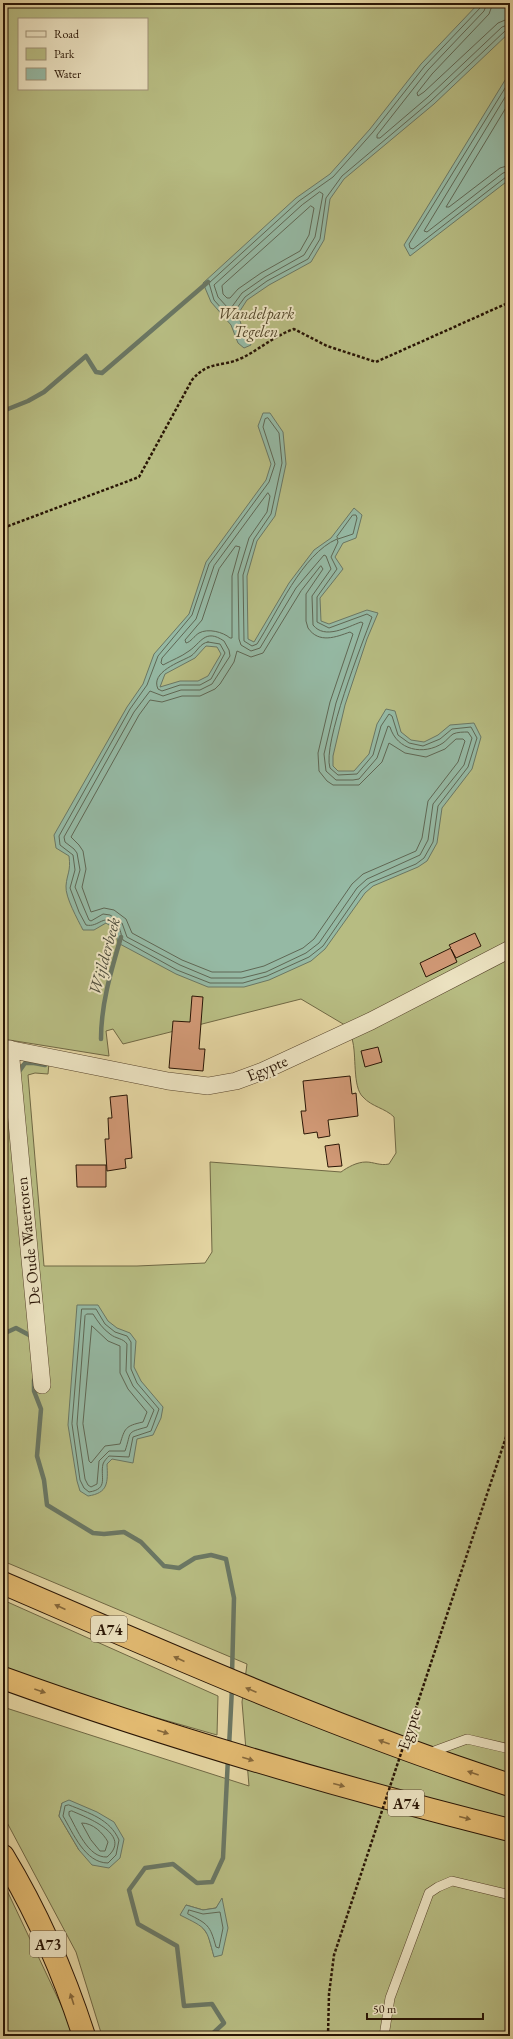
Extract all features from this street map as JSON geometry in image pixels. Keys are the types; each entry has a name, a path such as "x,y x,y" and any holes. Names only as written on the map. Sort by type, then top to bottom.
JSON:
{"highway":[{"name":"A74","path":"3,1582 287,1705 421,1756 510,1786"},
{"name":"A74","path":"3,1678 211,1748 302,1775 510,1830"},
{"name":"A73","path":"3,1856 16,1878 69,1989 84,2036"}],"street":[{"name":"Egypte","path":"6,1048 168,1081 208,1086 236,1081 263,1071 371,1021 510,949"},
{"name":"De Oude Watertoren","path":"6,1048 42,1385"}],"lane":[{"path":"421,1756 467,1739 510,1749"},
{"path":"384,2036 390,1998 429,1893 452,1881 510,1895"}],"path":[{"path":"3,528 140,477 192,380 201,370 208,366 240,358 261,348 278,335 294,329 327,346 376,362 510,302"},
{"name":"Egypte","path":"328,2036 329,1994 334,1955 510,1426"}],"green space":[{"name":"Wandelpark Tegelen","path":"3,3 510,3 510,2036 102,2036 76,1952 3,1815 3,1707 249,1786 242,1702 247,1664 3,1561 3,1056 18,1067 29,1061 49,1063 48,1074 35,1073 28,1075 44,1266 137,1266 205,1263 212,1252 210,1162 341,1172 353,1165 363,1162 383,1165 389,1164 396,1153 394,1117 387,1111 374,1105 363,1097 357,1086 352,1039 360,1034 301,999 123,1044 113,1029 106,1031 109,1056 3,1039","holes":["62,1803 79,1850 59,1816","222,1899 214,1956 208,1935 186,1905 203,1910 216,1908"]},
{"path":"3,1600 218,1696 217,1735 84,1697 3,1667"},
{"path":"3,1882 72,2028 74,2036 3,2036"}],"water":[{"path":"479,3 510,3 510,32 434,104 344,179 330,199 324,240 311,262 269,285 247,300 238,314 244,334 249,338 251,345 244,348 238,343 231,325 211,302 203,283 296,198 330,174 370,129 421,64"},
{"path":"510,72 510,179 410,256 404,245"},
{"path":"263,413 270,413 283,432 286,464 275,516 257,541 247,576 248,639 254,642 289,583 314,550 331,538 354,508 362,515 356,538 343,543 335,557 343,569 320,598 321,621 329,624 367,610 378,613 367,639 345,705 333,756 333,766 338,771 354,771 369,754 377,724 386,709 395,711 401,732 411,740 424,742 438,735 450,725 474,723 481,737 472,769 442,808 437,843 427,861 418,867 373,886 365,893 325,949 311,961 269,980 244,987 208,987 176,974 118,943 115,929 106,923 94,930 83,930 72,908 66,891 66,882 70,866 69,856 56,848 54,835 127,707 143,684 154,654 189,614 206,562 266,480 271,464 258,426","holes":["206,646 217,647 221,654 208,676 198,681 180,681 160,687 165,674 195,658"]},
{"path":"77,1305 98,1305 108,1321 117,1328 130,1333 136,1341 134,1367 141,1381 163,1407 161,1418 153,1435 137,1439 133,1463 112,1459 107,1464 107,1482 103,1490 95,1495 88,1496 80,1491 77,1481 68,1425"},
{"path":"69,1800 97,1812 114,1822 124,1839 120,1858 109,1868 92,1865 79,1850 59,1816 62,1803"},
{"path":"222,1898 228,1928 222,1955 214,1957 207,1934 204,1930 196,1923 180,1915 186,1905 203,1910 216,1908"}],"building":[{"path":"475,933 481,946 456,958 451,949 457,962 426,977 420,963 451,948 449,945"},
{"path":"192,996 203,997 199,1049 205,1049 203,1071 169,1068 173,1021 190,1022"},
{"path":"378,1047 382,1062 365,1067 361,1051"},
{"path":"350,1076 352,1094 356,1093 358,1116 328,1120 330,1136 318,1138 317,1132 304,1134 301,1111 306,1111 303,1081"},
{"path":"127,1095 132,1158 125,1159 126,1168 107,1171 105,1139 109,1139 108,1118 112,1118 110,1097"},
{"path":"339,1144 342,1166 328,1167 325,1146"},
{"path":"76,1165 106,1165 106,1187 77,1187"}],"waterway":[{"path":"3,411 28,401 44,392 86,356 96,372 102,373 208,282"},
{"name":"Wijlderbeek","path":"101,1039 101,1026 105,1000 110,975 121,937"},
{"name":"Wijlderbeek","path":"18,1073 25,1063 45,1065"},
{"path":"3,1334 16,1328 31,1336 32,1339"},
{"path":"34,1380 34,1391 41,1409 37,1456 44,1480 47,1505 93,1533 104,1534 124,1532 141,1542 164,1566 179,1568 195,1558 211,1555 226,1559 234,1598 232,1675"},
{"path":"229,1747 232,1688"},
{"path":"210,2036 224,2023 212,2004 184,2006 177,1946 138,1924 129,1890 145,1868 173,1864 197,1883 212,1882 223,1858 228,1758"}]}
